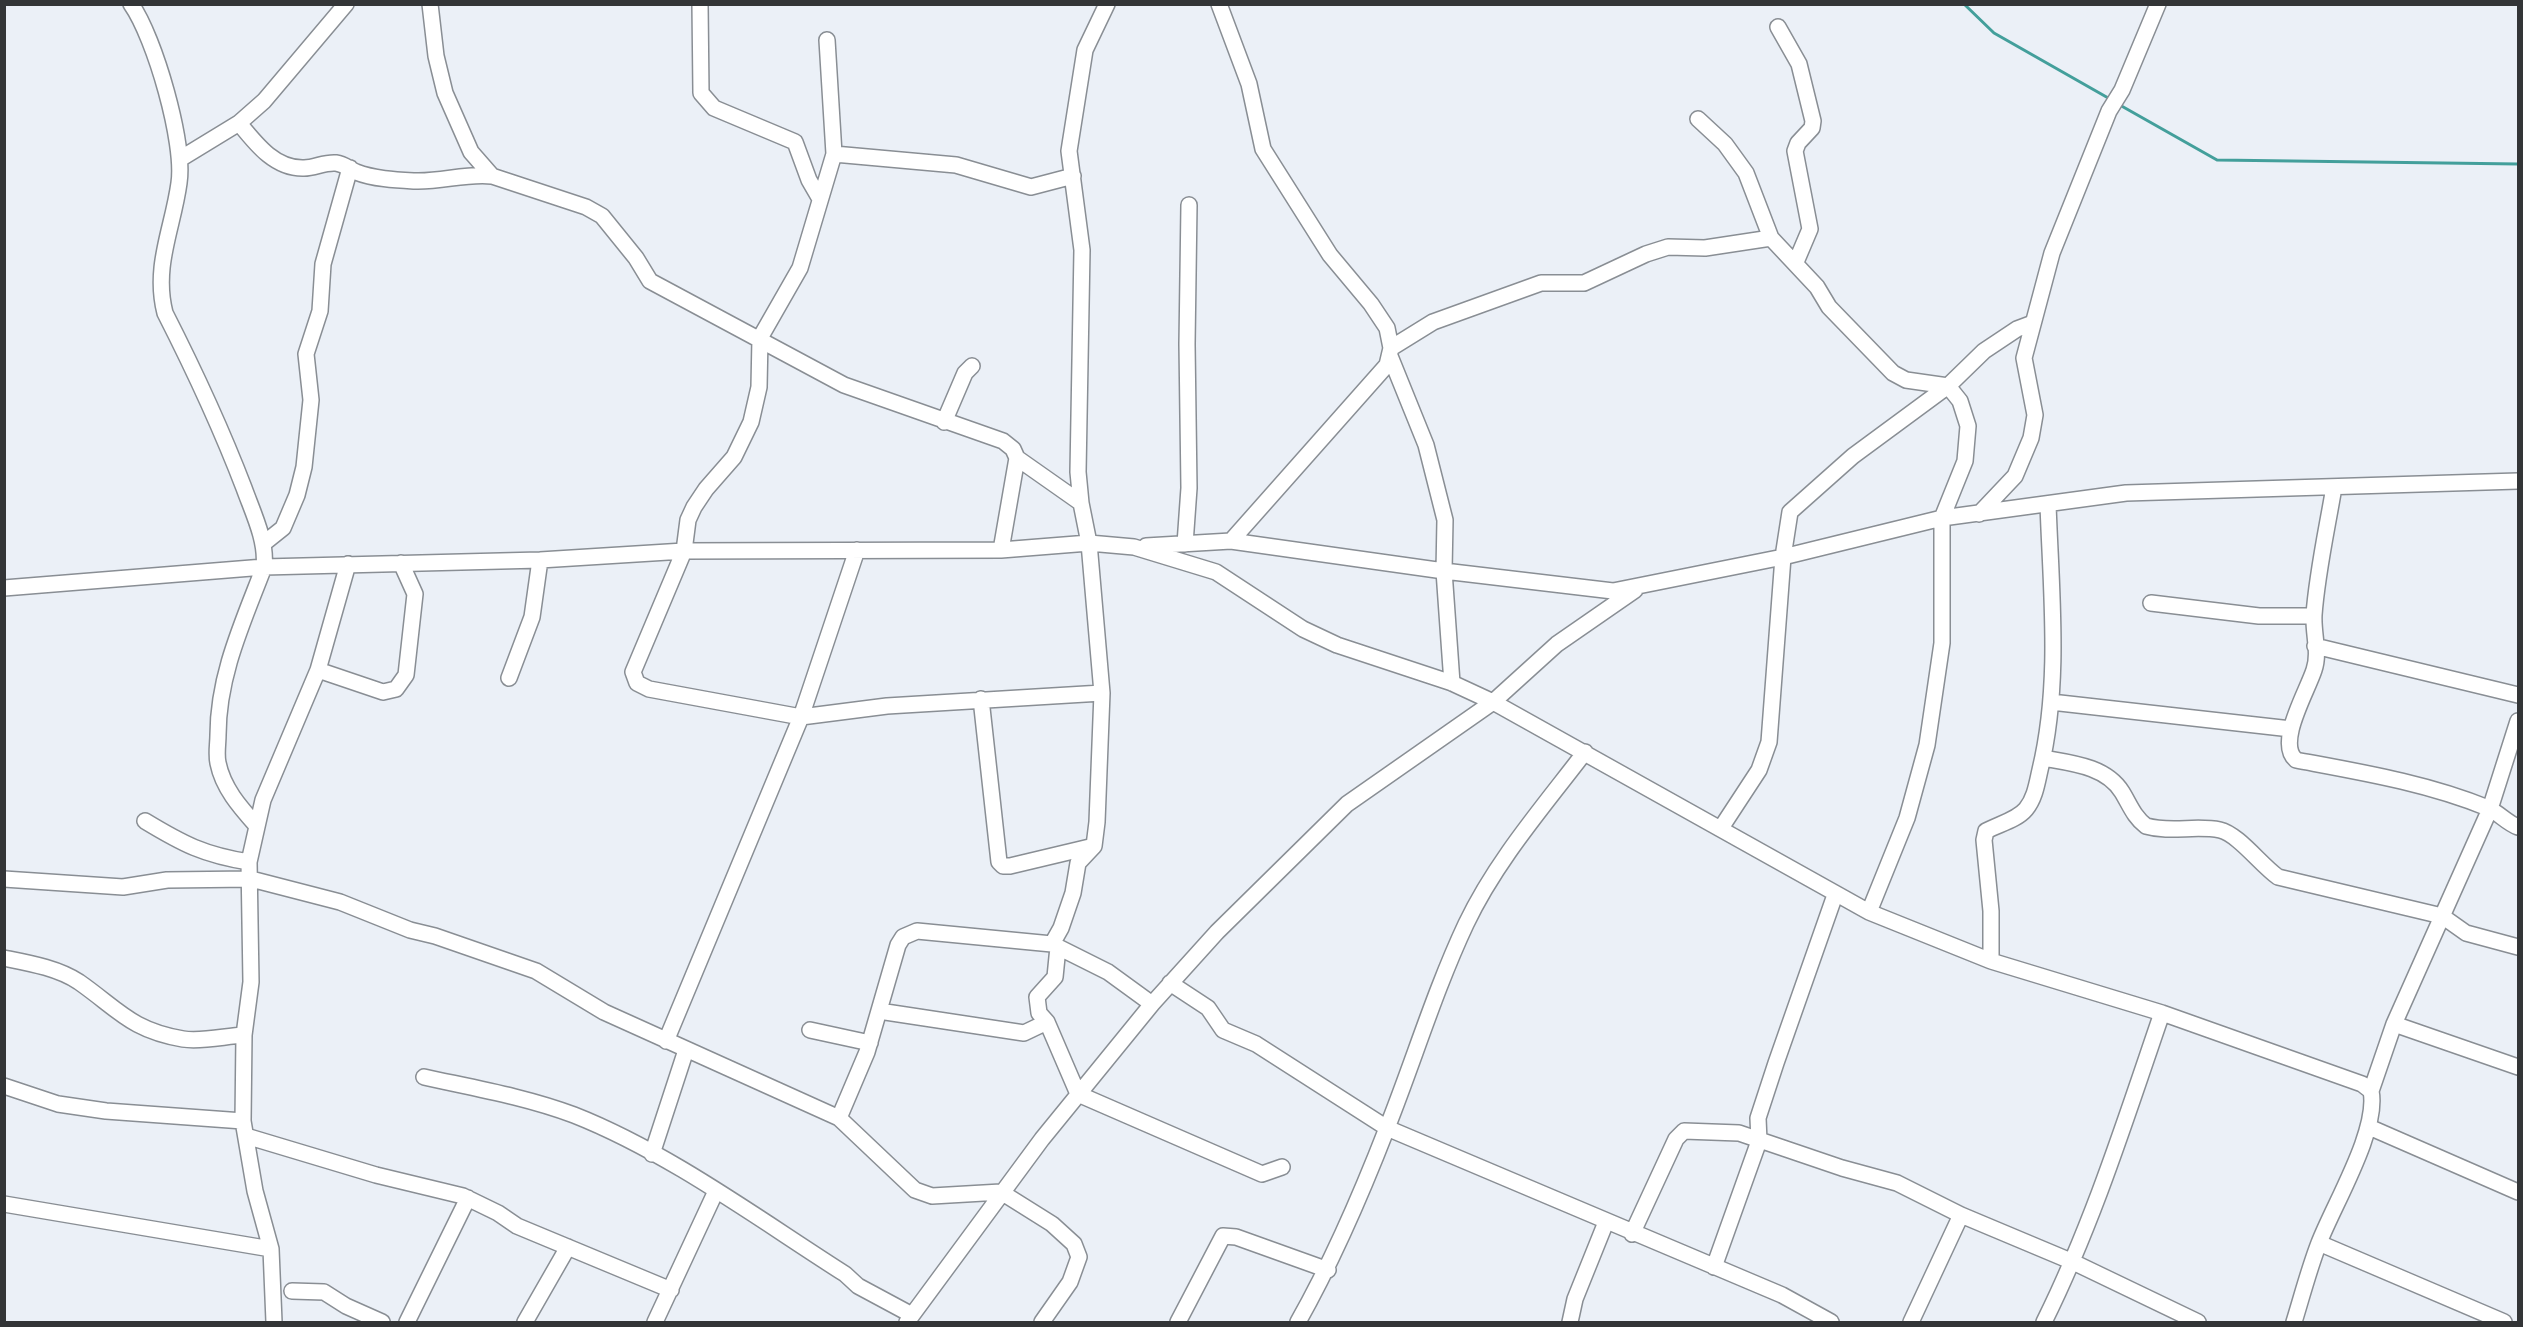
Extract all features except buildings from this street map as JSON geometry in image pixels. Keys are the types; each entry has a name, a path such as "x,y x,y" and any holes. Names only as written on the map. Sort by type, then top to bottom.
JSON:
{"street":[{"path":"131,4 144,24 157,57 180,159 176,206 160,270 160,292 165,312 222,430 263,544 264,567 228,660 218,717 217,762 234,800 256,825"},
{"path":"180,159 239,123 264,101 346,4"},
{"path":"430,4 436,56 445,93 471,152 492,176"},
{"path":"700,4 701,93 714,108 795,142 809,180 820,199"},
{"path":"1107,4 1085,50 1071,122 1069,150 1082,250 1078,425 1081,503 1089,543 1102,693 1094,846 1078,863 1073,893 1055,946 1055,976 1037,997 1039,1013 1047,1022 1078,1094 1262,1174 1282,1167"},
{"path":"1219,4 1249,84 1263,149 1330,255 1371,304 1387,328 1390,352 1426,445 1445,520 1444,571 1452,683"},
{"path":"1978,513 2015,476 2031,438 2035,415 2024,358 2052,253 2109,111 2122,90 2158,4"},
{"path":"1778,27 1799,64 1813,121 1812,128 1798,143 1795,151 1810,228 1796,262"},
{"path":"827,39 834,154 800,268 760,338 759,387 751,422 734,457 694,507 688,520 684,551 633,672 637,683 649,689 801,717 887,706 1102,693"},
{"path":"1698,119 1725,144 1746,173 1772,237 1817,287 1829,307 1893,373 1906,380 1948,386 1960,401 1968,426 1965,461 1942,518 1942,643 1927,745 1907,818 1869,912"},
{"path":"239,123 257,144 287,167 306,169 328,163 375,177 404,180 442,181 475,174 492,176 586,207 602,216 636,258 650,281 844,385 1002,441 1013,449 1017,458 1081,503"},
{"path":"834,154 956,165 1031,187 1073,176"},
{"path":"263,544 283,528 297,495 304,467 310,400 306,354 320,311 323,264 350,168"},
{"path":"1185,544 1189,488 1187,344 1189,205"},
{"path":"1232,541 1387,365 1390,352 1416,330 1541,283 1584,283 1646,254 1668,247 1705,248 1772,237"},
{"path":"1721,828 1760,770 1769,742 1784,557 1790,512 1853,456 1948,386 1984,351 2017,329 2033,322"},
{"path":"944,422 965,373 972,366"},
{"path":"1001,549 1017,458"},
{"path":"4,588 264,567 540,560 684,551 1001,549 1089,543 1134,547 1232,541 1444,571 1613,591 1638,588 1784,557 1942,518 2126,493 2518,481"},
{"path":"2334,487 2314,616 2317,659 2291,729 2287,747 2289,755 2296,760 2391,778 2490,809 2506,823 2518,827"},
{"path":"1991,961 1991,911 1984,840 1986,831 2020,815 2028,807 2043,758 2051,702 2053,646 2048,504"},
{"path":"1134,547 1216,572 1303,629 1337,645 1452,683 1493,702 1869,912 1991,961 2162,1013 2362,1084 2371,1091"},
{"path":"666,1041 801,717 857,550"},
{"path":"509,678 532,617 540,560"},
{"path":"318,670 383,692 396,689 406,675 415,594 402,563"},
{"path":"274,1323 271,1249 255,1191 243,1121 244,1035 251,982 249,862 263,800 318,670 348,564"},
{"path":"424,1077 518,1098 574,1115 652,1154 716,1191 845,1274 858,1286 909,1319 1001,1192 1078,1094 1170,983 1217,932 1347,804 1493,702 1557,644 1638,588"},
{"path":"2151,603 2259,616 2314,616"},
{"path":"2315,646 2518,695"},
{"path":"981,699 999,862 1003,866 1010,866 1094,846"},
{"path":"2051,702 2291,729"},
{"path":"2294,1323 2319,1243 2369,1127 2374,1102 2371,1091 2394,1024 2490,809 2518,721"},
{"path":"1298,1323 1328,1270 1387,1128 1467,922 1505,857 1585,752"},
{"path":"2043,758 2093,768 2121,790 2130,810 2146,826 2221,830 2235,837 2260,864 2277,877 2442,916 2466,933 2518,947"},
{"path":"145,821 186,845 214,856 249,862"},
{"path":"4,879 123,887 166,880 251,879 340,902 410,930 435,936 536,971 604,1012 839,1118 915,1190 932,1196 1001,1192 1052,1224 1074,1244 1079,1257 1070,1282 1042,1323"},
{"path":"1714,1268 1759,1142 1758,1118 1835,895"},
{"path":"839,1118 870,1042 898,945 909,933 956,934 1055,946 1108,972 1152,1004"},
{"path":"4,958 56,970 78,981 129,1022 160,1034 187,1040 244,1035"},
{"path":"1170,983 1208,1008 1223,1030 1256,1044 1387,1128 1632,1234 1782,1295 1831,1323"},
{"path":"879,1011 1024,1033 1047,1022"},
{"path":"2044,1323 2073,1262 2110,1167 2162,1013"},
{"path":"2394,1024 2518,1067"},
{"path":"810,1030 870,1042"},
{"path":"652,1154 686,1050"},
{"path":"4,1086 58,1104 106,1111 243,1121"},
{"path":"2369,1127 2518,1192"},
{"path":"1632,1234 1676,1139 1684,1131 1739,1133 1759,1142 1897,1183 1961,1215 2073,1262 2198,1323"},
{"path":"246,1136 376,1175 468,1198 518,1226 671,1290"},
{"path":"659,1319 716,1191"},
{"path":"407,1323 468,1198"},
{"path":"4,1204 271,1249"},
{"path":"1911,1323 1961,1215"},
{"path":"1570,1323 1575,1299 1606,1222"},
{"path":"1178,1323 1223,1236 1236,1237 1328,1270"},
{"path":"2319,1243 2504,1323"},
{"path":"525,1323 568,1247"},
{"path":"292,1291 324,1292 346,1306 382,1323"}],"waterway":[{"path":"1964,4 1994,33 2110,99"},
{"path":"2118,104 2217,160 2518,164"}]}
